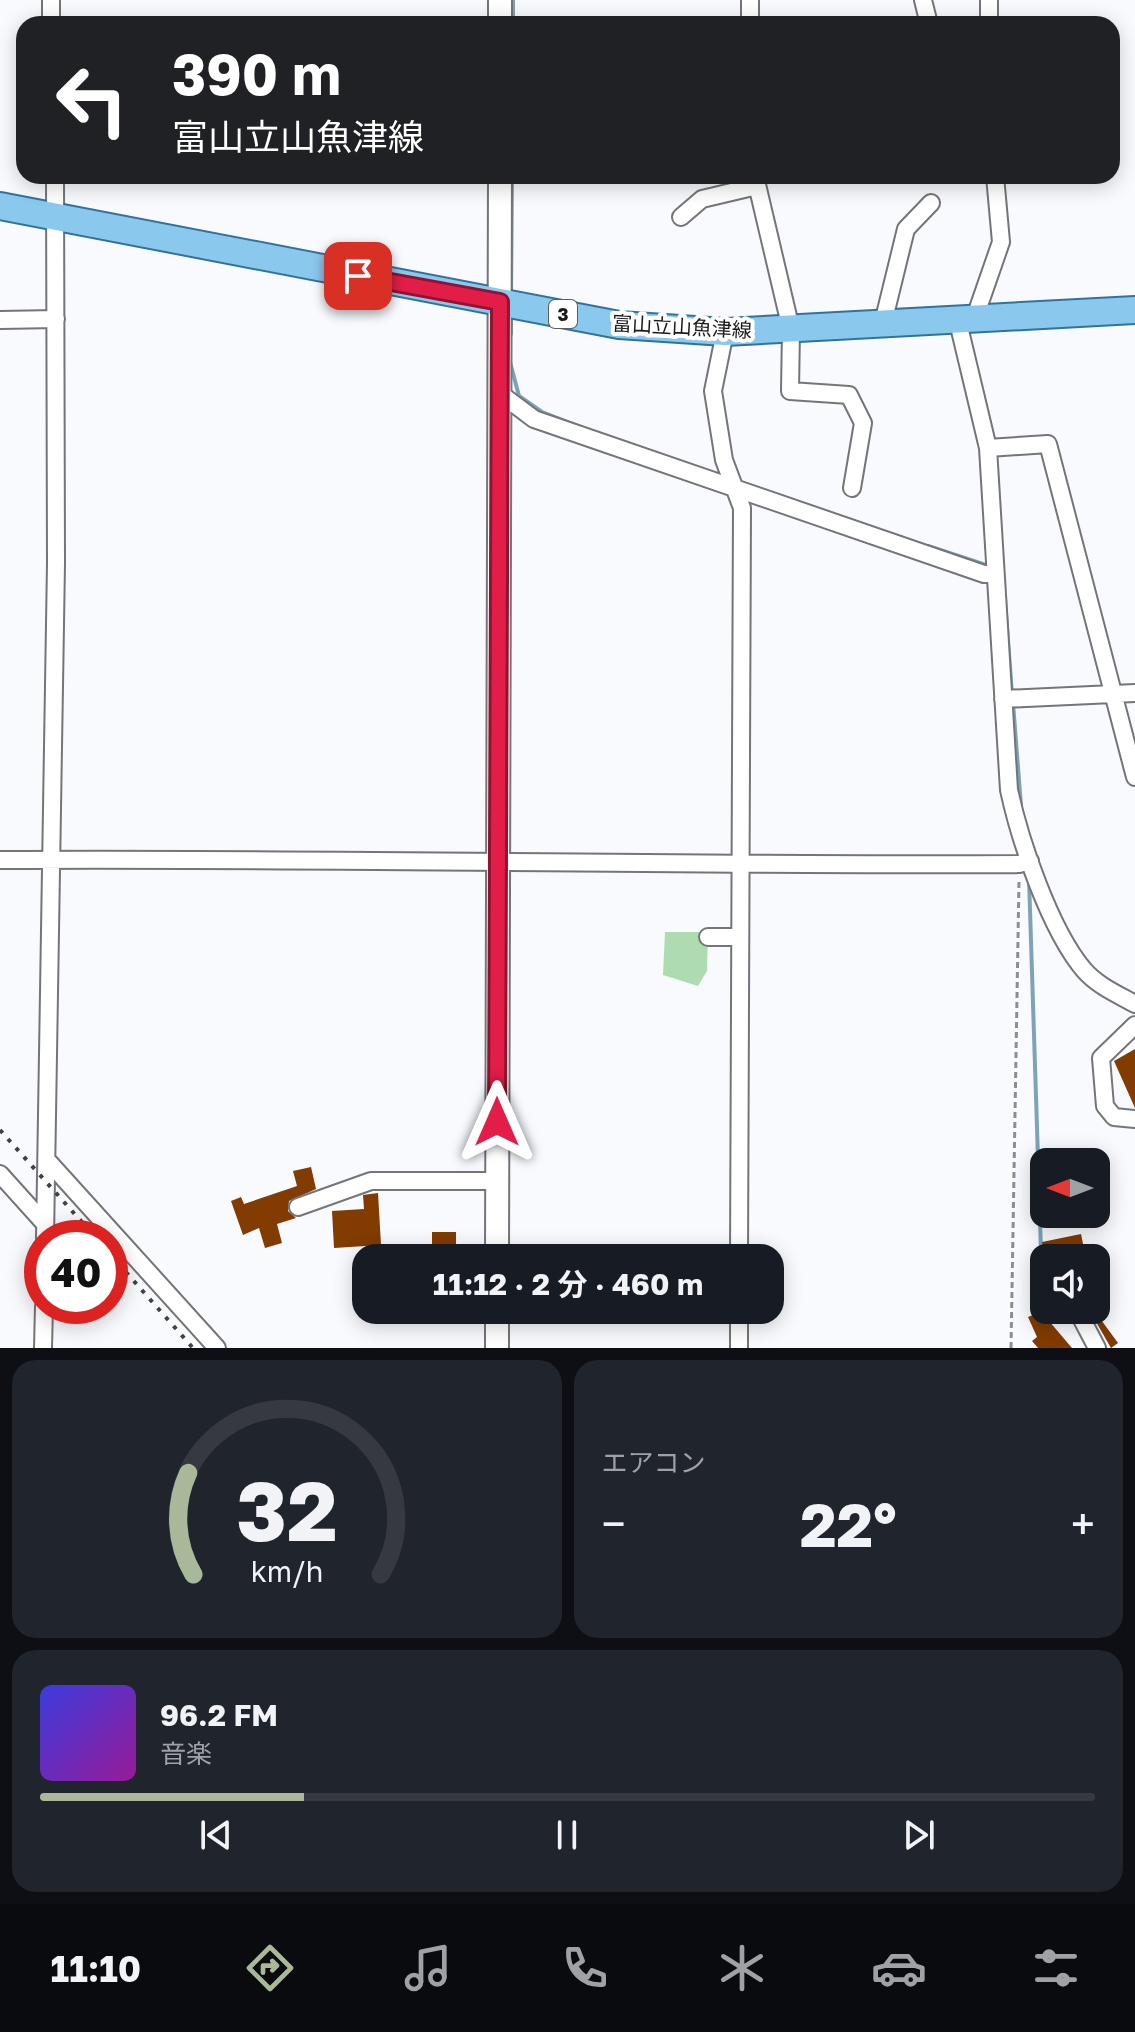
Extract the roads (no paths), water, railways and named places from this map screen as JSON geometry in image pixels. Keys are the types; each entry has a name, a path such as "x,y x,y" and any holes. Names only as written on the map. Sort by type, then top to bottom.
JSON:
{"main road":[{"name":"富山立山魚津線","path":"0,206 619,325 725,332 1135,310"}],"street":[{"path":"45,1220 55,184"},
{"path":"497,1244 500,184"},
{"path":"681,217 702,199 747,184"},
{"path":"757,184 791,329 790,391 849,395 863,423 852,488"},
{"path":"996,184 1001,242 966,318 988,448 1009,790 1024,863 1080,965 1100,985 1135,1004"},
{"path":"883,323 906,229 931,203"},
{"path":"0,320 56,319"},
{"path":"725,332 713,391 724,460 742,508 739,1244"},
{"path":"498,392 534,419 984,574 995,574"},
{"path":"988,448 1048,444 1135,777"},
{"path":"1003,699 1135,693"},
{"path":"0,860 497,860 741,866 1024,863"},
{"path":"708,937 738,937"},
{"path":"1135,1025 1101,1058 1105,1106 1114,1117 1135,1119"},
{"path":"47,1160 217,1348"},
{"path":"0,1174 36,1220"},
{"path":"298,1207 371,1181 497,1181"},
{"path":"43,1348 44,1324"},
{"path":"497,1324 497,1348"},
{"path":"739,1324 739,1348"},
{"path":"1084,1324 1097,1348"}],"waterway":[{"path":"513,0 513,16"},
{"path":"511,294 512,184"},
{"path":"511,314 511,334"},
{"path":"510,362 519,396 542,412 583,428"},
{"path":"928,546 992,567"},
{"path":"1005,600 1012,695"},
{"path":"1013,703 1021,806"},
{"path":"1029,879 1041,1244"}],"railway":[{"path":"0,1130 80,1220"},
{"path":"128,1274 193,1348"}]}
